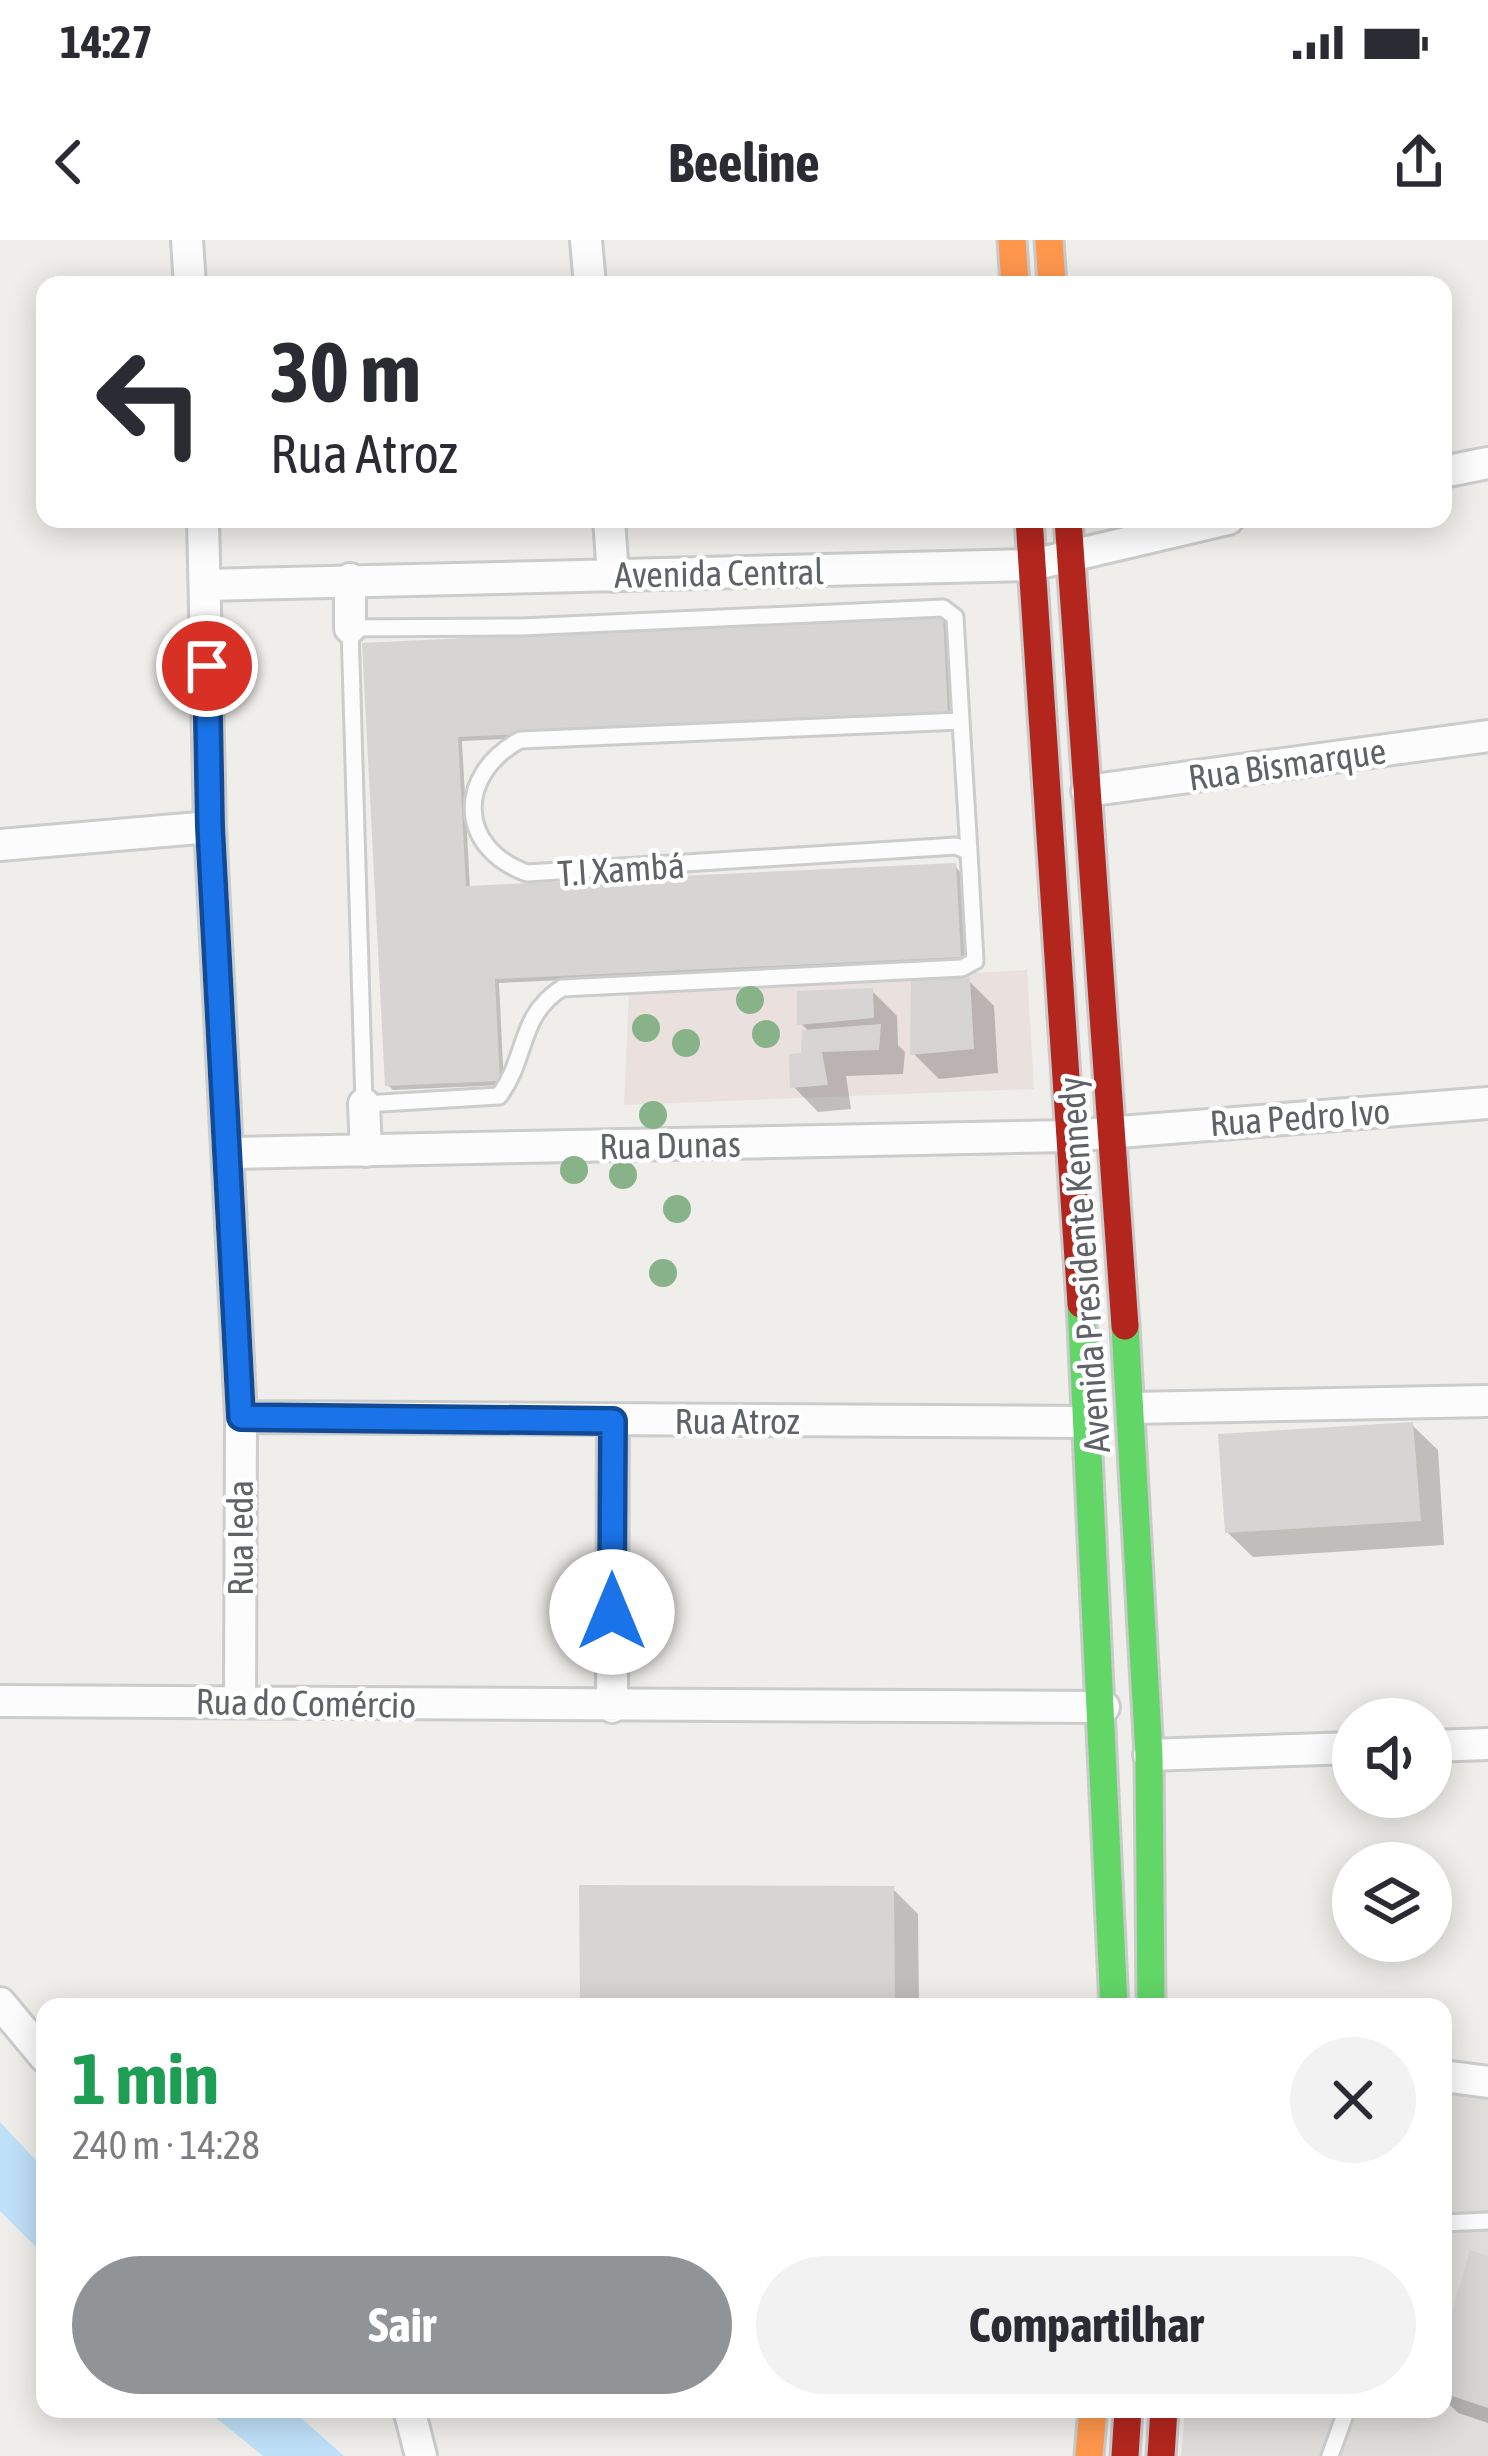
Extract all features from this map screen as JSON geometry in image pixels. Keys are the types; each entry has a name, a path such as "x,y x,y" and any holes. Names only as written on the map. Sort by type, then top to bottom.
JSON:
{"main road":[{"path":"1012,240 1014,276"},
{"path":"1049,240 1051,276"},
{"name":"Avenida Presidente Kennedy","path":"1030,528 1089,1422 1114,1998"},
{"name":"Avenida Presidente Kennedy","path":"1069,528 1131,1408 1149,1755 1151,1998"},
{"path":"1089,2456 1092,2418"},
{"path":"1124,2456 1127,2418"},
{"path":"1161,2456 1163,2418"}],"street":[{"path":"187,240 189,276"},
{"path":"586,240 589,276"},
{"path":"1452,470 1488,463"},
{"name":"Rua Ieda","path":"203,528 210,827 241,1417 240,1700"},
{"path":"610,528 614,576"},
{"name":"Avenida Central","path":"206,585 1032,565 1186,528"},
{"path":"350,579 350,628"},
{"name":"Rua Bismarque","path":"1087,791 1488,736"},
{"path":"0,845 210,827"},
{"name":"Rua Pedro Ivo","path":"1112,1130 1488,1103"},
{"path":"364,1104 366,1151"},
{"name":"Rua Dunas","path":"228,1153 1068,1136 1112,1130"},
{"path":"1131,1408 1488,1401"},
{"name":"Rua Atroz","path":"241,1417 1089,1422"},
{"path":"612,1707 613,1421"},
{"name":"Rua do Comércio","path":"0,1701 1104,1707"},
{"path":"1452,1745 1488,1744"},
{"path":"1149,1755 1332,1749"},
{"path":"0,2003 36,2046"},
{"path":"1452,2077 1488,2082"},
{"path":"411,2418 421,2456"}],"lane":[{"path":"943,608 955,617 975,961 962,968 562,988 542,1000 530,1020 514,1076 499,1096 364,1104 350,628 520,627 943,608"},
{"name":"T.I Xambá","path":"961,721 520,740 484,767 473,810 478,832 490,851 508,866 527,873 956,846 969,853"},
{"path":"1452,2222 1488,2221"},
{"path":"1330,2456 1344,2418"}],"shaded area":[{"path":"1027,970 1034,1089 624,1105 629,993"},
{"path":"1452,2082 1488,2085 1488,2456 1181,2456 1184,2418 1452,2418"}],"water":[{"path":"0,2122 36,2160 36,2247 0,2211"},
{"path":"216,2418 301,2418 344,2456 263,2456"}],"building":[{"path":"943,615 948,714 458,737 466,886 956,863 961,957 495,979 500,1081 385,1086 362,643"},
{"path":"970,978 974,1049 910,1055 911,979"},
{"path":"873,988 874,1018 797,1025 797,991"},
{"path":"881,1024 879,1050 822,1052 828,1085 790,1088 789,1054 801,1053 802,1030"},
{"path":"1413,1422 1421,1521 1225,1533 1218,1434"},
{"path":"579,1885 894,1886 895,1998 580,1998"},
{"path":"1470,2250 1488,2256 1488,2408 1452,2396 1452,2312"}],"traffic: fast":[{"path":"1081,1304 1114,1998"},
{"path":"1125,1326 1149,1755 1151,1998"}],"traffic: slow":[{"path":"1012,240 1014,276"},
{"path":"1049,240 1051,276"},
{"path":"1089,2456 1092,2418"}],"traffic: jam":[{"path":"1030,528 1081,1304"},
{"path":"1069,528 1125,1326"},
{"path":"1125,2456 1127,2418"},
{"path":"1161,2456 1163,2418"}],"route":[{"path":"207,666 210,827 241,1417 613,1421 612,1612"}]}
